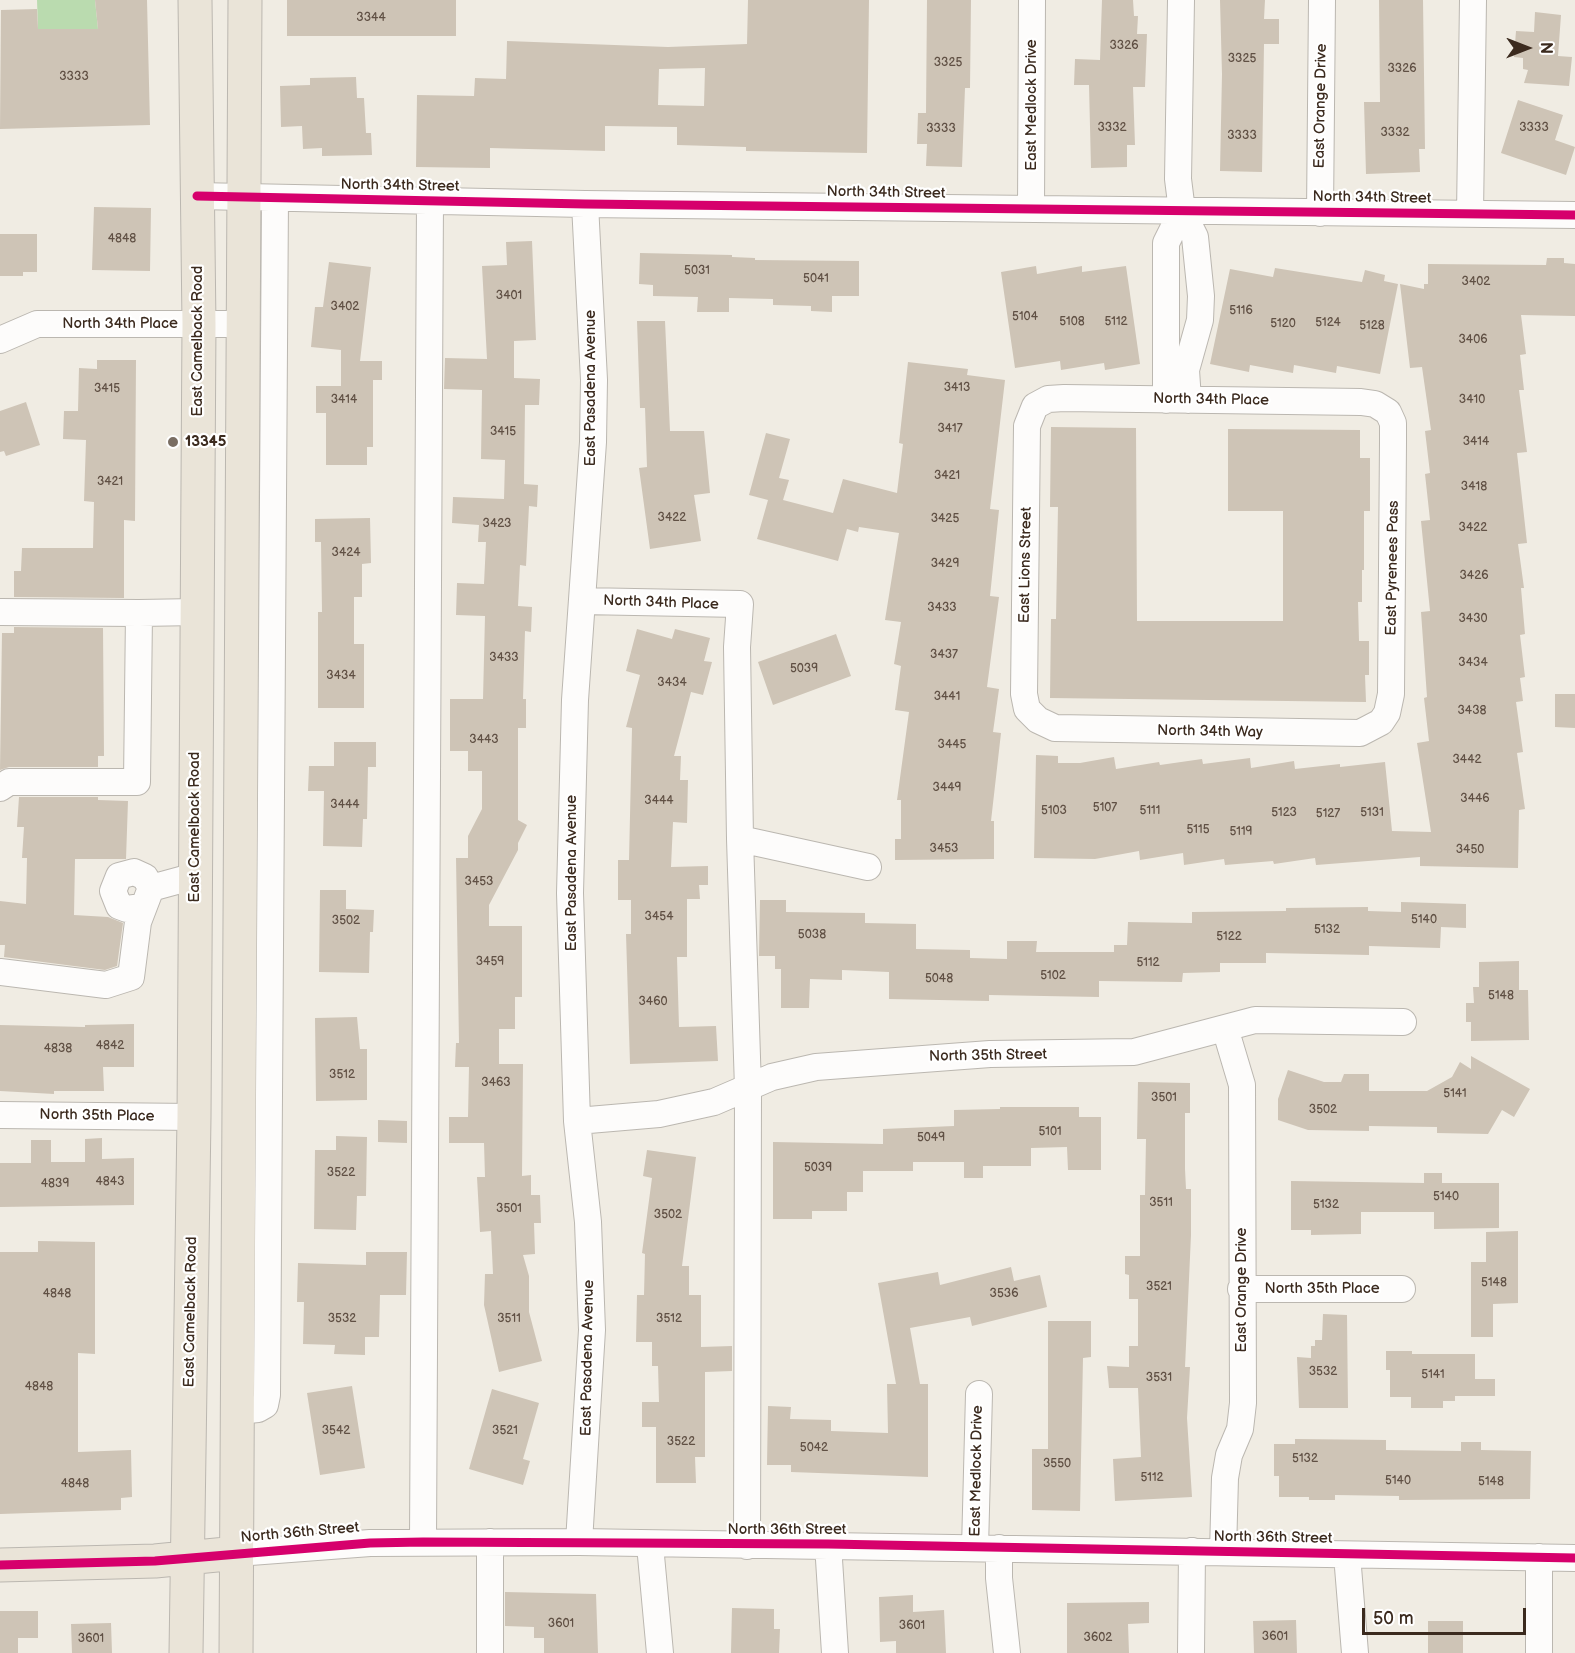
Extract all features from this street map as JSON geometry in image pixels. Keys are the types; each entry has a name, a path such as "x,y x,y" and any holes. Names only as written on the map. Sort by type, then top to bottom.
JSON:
{"main road":[{"name":"East Camelback Road","path":"186,1653 194,1117 199,324 195,0"},
{"path":"236,1653 238,1411 256,875 244,324 259,197 245,0"},
{"path":"195,876 256,875"},
{"name":"North 36th Street","path":"0,1565 155,1561 237,1553"}],"street":[{"name":"East Medlock Drive","path":"1031,209 1032,0"},
{"path":"1177,400 1200,321 1201,296 1195,237 1182,211 1178,179 1181,0"},
{"name":"East Orange Drive","path":"1320,213 1322,0"},
{"path":"1470,214 1473,0"},
{"name":"North 34th Street","path":"197,196 585,204 1575,215"},
{"path":"256,875 259,197"},
{"path":"423,1542 430,201"},
{"name":"East Pasadena Avenue","path":"579,1542 592,1330 588,1222 577,1121 570,893 575,700 589,513 594,380 585,204"},
{"path":"1177,400 1165,296 1166,243 1182,211"},
{"path":"1165,296 1201,296"},
{"name":"North 34th Place","path":"0,340 37,324 244,324"},
{"name":"North 34th Place","path":"1035,406 1048,399 1064,398 1361,402 1375,404 1388,412"},
{"name":"East Lions Street","path":"1035,406 1027,426 1024,694 1027,709 1038,720"},
{"name":"East Pyrenees Pass","path":"1381,722 1387,712 1391,682 1393,423 1388,412"},
{"name":"North 34th Place","path":"582,601 740,604 737,647 740,839"},
{"path":"0,612 197,612"},
{"path":"0,788 9,782 137,782 148,613"},
{"name":"North 34th Way","path":"1038,720 1055,728 1360,733 1381,722"},
{"path":"747,1546 748,1088 740,839 868,867"},
{"path":"0,972 106,985 131,977 147,897 195,876"},
{"name":"North 35th Street","path":"577,1121 659,1114 714,1102 772,1077 816,1067 990,1054 1134,1052 1255,1020 1403,1022"},
{"name":"East Orange Drive","path":"1223,1552 1225,1478 1229,1455 1240,1429 1243,1403 1242,1085 1225,1028"},
{"name":"North 35th Place","path":"0,1115 194,1117"},
{"name":"North 35th Place","path":"1241,1289 1402,1289"},
{"name":"East Medlock Drive","path":"980,1394 987,1548 999,1578 1007,1653"},
{"path":"489,1653 490,1542"},
{"name":"North 36th Street","path":"237,1553 370,1543 579,1542 747,1546 828,1544 1575,1558"},
{"path":"828,1544 835,1653"},
{"path":"650,1545 660,1653"},
{"path":"1191,1551 1191,1653"},
{"path":"1347,1555 1355,1653"},
{"path":"1539,1557 1539,1653"}],"green space":[{"path":"37,0 95,0 98,29 38,29"}],"building":[{"path":"95,0 147,0 150,125 0,129 1,10 37,9 38,29 98,29"},
{"path":"287,0 456,0 456,36 287,36"},
{"path":"748,0 869,0 867,153 746,151 746,147 677,145 677,127 605,126 605,151 490,148 490,168 416,167 417,95 474,96 475,78 506,79 507,41 668,47 747,44","holes":["705,68 704,106 658,105 659,69"]},
{"path":"927,0 971,0 970,88 965,88 962,167 926,166 927,144 917,144 918,113 926,113"},
{"path":"1102,0 1133,0 1134,16 1138,16 1137,34 1147,34 1145,87 1133,87 1135,145 1127,145 1127,167 1091,168 1089,85 1074,85 1075,59 1100,60"},
{"path":"1220,0 1265,0 1264,19 1279,19 1279,44 1264,44 1262,172 1220,171 1222,74"},
{"path":"1379,0 1423,0 1425,149 1419,149 1420,172 1366,174 1364,102 1380,102"},
{"path":"1535,12 1561,15 1558,56 1572,57 1569,86 1524,83 1528,70 1523,69 1523,58 1514,57 1516,31 1534,32"},
{"path":"356,77 357,98 364,98 366,133 371,133 372,155 322,156 322,148 303,149 302,126 281,127 280,86 310,85 310,78"},
{"path":"1518,100 1563,115 1555,140 1575,147 1566,175 1501,153"},
{"path":"94,207 151,208 150,271 92,270"},
{"path":"0,234 37,234 37,272 23,272 23,276 0,276"},
{"path":"532,241 536,340 514,341 514,378 540,379 539,405 525,405 524,484 538,485 537,507 529,506 526,566 520,565 518,606 532,607 531,632 525,631 523,699 526,699 526,728 518,728 518,820 527,825 518,843 518,850 489,905 489,926 522,926 522,997 515,997 515,1029 499,1029 499,1064 523,1064 522,1176 531,1175 531,1195 540,1195 541,1223 534,1223 535,1254 523,1255 529,1276 529,1312 542,1361 499,1372 484,1305 485,1274 493,1274 491,1231 480,1232 477,1177 485,1177 484,1143 449,1143 449,1117 468,1117 469,1067 455,1067 456,1043 459,1043 456,858 468,858 468,836 482,809 482,771 468,771 468,751 450,751 450,699 483,699 485,616 456,615 457,583 484,584 486,542 478,542 479,525 452,523 453,497 504,499 505,460 481,459 482,390 444,389 445,358 487,359 482,266 507,265 506,242"},
{"path":"640,253 732,255 732,257 755,258 755,260 859,261 859,296 832,296 832,312 811,311 811,306 773,305 773,299 729,298 729,312 697,312 698,297 653,296 653,285 639,284"},
{"path":"1547,258 1564,258 1564,263 1575,264 1575,316 1521,315 1526,354 1520,355 1524,390 1519,390 1527,452 1517,453 1527,543 1518,544 1524,588 1521,588 1525,634 1520,635 1525,677 1520,678 1523,701 1516,702 1523,752 1517,753 1525,809 1519,810 1518,868 1420,866 1420,857 1316,865 1315,858 1274,864 1273,861 1225,865 1224,859 1184,865 1183,853 1140,860 1139,851 1095,859 1034,858 1036,755 1058,756 1058,763 1080,763 1114,757 1116,769 1159,762 1160,765 1202,759 1203,764 1250,758 1251,768 1294,761 1295,769 1385,762 1392,831 1431,832 1417,743 1429,741 1424,698 1427,697 1421,612 1430,611 1421,521 1430,520 1425,474 1430,473 1425,431 1431,430 1422,367 1410,368 1400,284 1424,289 1424,284 1428,284 1428,264 1546,265"},
{"path":"329,262 371,267 360,361 382,361 382,380 373,380 373,447 367,447 367,465 326,465 326,413 316,413 316,386 341,386 341,350 311,347 315,307 323,307"},
{"path":"1036,266 1037,274 1082,266 1082,272 1126,266 1140,364 1105,370 1104,363 1061,370 1060,361 1015,368 1001,272"},
{"path":"1275,268 1362,282 1365,270 1385,275 1384,281 1398,284 1380,374 1337,366 1336,373 1294,365 1293,373 1250,365 1249,372 1210,364 1230,269 1273,277"},
{"path":"637,321 665,321 670,431 704,431 710,493 694,495 701,541 650,549 639,468 647,467 645,408 640,408"},
{"path":"97,360 136,360 135,521 124,520 124,598 14,597 14,571 21,571 22,548 93,548 94,502 84,501 86,440 63,439 64,411 78,411 79,368 97,369"},
{"path":"908,362 968,369 967,375 1005,380 990,509 999,510 990,596 999,597 987,687 999,689 993,732 1001,733 991,821 994,821 994,859 895,860 895,839 901,839 901,800 897,800 909,712 895,710 901,666 894,664 901,622 885,620 899,533 859,527 858,532 847,529 838,561 757,539 768,500 749,495 766,433 790,439 779,478 789,480 783,500 833,513 843,479 897,493 903,444 899,443"},
{"path":"26,402 40,445 6,456 4,451 0,452 0,411"},
{"path":"1051,427 1136,428 1137,621 1283,621 1283,511 1228,511 1228,429 1360,430 1360,458 1370,458 1370,511 1364,511 1362,602 1358,602 1359,641 1369,641 1369,675 1365,675 1366,702 1050,698 1051,619 1056,619 1058,507 1050,507"},
{"path":"370,518 371,563 362,564 362,597 354,597 354,644 364,644 364,708 318,708 318,612 322,612 321,542 315,542 315,519"},
{"path":"14,627 103,628 104,756 98,756 98,767 9,767 0,770 2,633 14,633"},
{"path":"637,629 672,639 675,629 710,638 704,661 712,662 703,695 691,692 674,756 681,756 680,780 688,780 687,823 673,822 671,867 708,866 708,885 699,885 700,899 687,899 687,957 677,957 679,1027 716,1026 718,1061 630,1064 626,934 631,934 631,900 618,900 618,860 629,860 632,728 626,727 640,675 626,671"},
{"path":"836,634 851,676 773,705 758,662"},
{"path":"1555,694 1575,694 1575,728 1555,727"},
{"path":"334,742 376,742 376,767 368,767 367,819 363,819 362,847 323,846 324,791 308,791 309,766 334,766"},
{"path":"19,797 98,797 98,800 128,801 126,859 75,859 74,915 108,917 123,923 117,966 105,970 4,957 5,945 0,945 0,901 26,904 27,858 22,858 24,827 17,827"},
{"path":"320,890 346,890 346,909 374,910 373,932 370,932 369,973 319,972"},
{"path":"760,900 786,900 786,912 865,913 865,923 916,924 916,949 970,950 970,958 1007,959 1007,941 1037,941 1036,952 1114,952 1114,945 1127,945 1128,922 1192,923 1192,912 1368,907 1368,911 1401,912 1401,902 1466,904 1466,928 1441,927 1440,948 1369,946 1369,955 1266,953 1266,963 1220,963 1220,972 1183,973 1182,982 1099,981 1099,997 989,995 989,1001 889,999 889,972 842,970 842,980 810,979 809,1008 781,1008 781,969 775,969 775,956 759,956"},
{"path":"1519,961 1519,990 1528,990 1529,1040 1471,1041 1471,1022 1466,1022 1466,1003 1474,1003 1473,987 1479,987 1479,962"},
{"path":"357,1017 360,1049 367,1049 367,1100 316,1101 315,1018"},
{"path":"134,1024 134,1067 103,1067 104,1091 54,1091 54,1094 0,1091 0,1025 85,1027 85,1025"},
{"path":"1471,1056 1530,1089 1514,1117 1502,1110 1488,1134 1437,1133 1437,1127 1369,1126 1369,1131 1308,1130 1278,1120 1278,1099 1288,1070 1324,1082 1341,1082 1344,1074 1369,1074 1369,1091 1427,1091 1452,1077 1460,1062 1471,1069"},
{"path":"1138,1082 1190,1083 1190,1113 1185,1113 1185,1169 1186,1189 1191,1189 1191,1235 1185,1367 1190,1367 1187,1418 1192,1497 1115,1501 1113,1459 1141,1457 1138,1388 1109,1388 1107,1366 1129,1367 1129,1346 1138,1346 1138,1299 1129,1299 1129,1275 1125,1274 1125,1256 1140,1256 1140,1195 1145,1195 1146,1139 1137,1139"},
{"path":"1000,1107 1079,1107 1079,1117 1101,1117 1101,1170 1068,1170 1067,1147 1031,1148 1031,1166 983,1166 983,1178 964,1178 964,1162 913,1162 913,1171 863,1171 863,1192 847,1192 847,1211 812,1211 812,1219 773,1219 773,1142 883,1144 883,1129 954,1126 954,1110 1000,1109"},
{"path":"378,1120 407,1121 407,1143 378,1142"},
{"path":"336,1136 367,1137 366,1196 357,1196 356,1230 314,1229 315,1150 336,1150"},
{"path":"102,1138 102,1159 134,1158 134,1205 0,1207 0,1163 31,1163 31,1140 51,1140 51,1162 85,1162 85,1139"},
{"path":"647,1150 696,1157 682,1266 689,1266 689,1295 701,1295 701,1347 732,1346 732,1371 705,1372 705,1457 695,1457 696,1483 656,1483 656,1427 642,1427 642,1402 659,1402 658,1366 652,1366 652,1342 636,1342 637,1295 644,1295 645,1254 642,1253 652,1178 643,1176"},
{"path":"1424,1173 1442,1173 1442,1183 1499,1183 1499,1228 1434,1229 1434,1212 1361,1212 1361,1234 1311,1235 1311,1230 1291,1230 1291,1181 1424,1183"},
{"path":"1518,1231 1518,1303 1493,1304 1493,1337 1471,1337 1471,1262 1486,1262 1486,1232"},
{"path":"38,1241 95,1242 95,1354 78,1353 78,1452 131,1450 132,1497 121,1498 121,1510 0,1514 0,1252 38,1252"},
{"path":"366,1252 407,1252 406,1295 380,1295 379,1337 365,1337 365,1355 334,1354 335,1345 303,1344 304,1302 297,1302 298,1263 366,1265"},
{"path":"1011,1267 1014,1281 1040,1275 1047,1307 972,1326 970,1317 910,1328 920,1384 928,1384 928,1477 791,1472 791,1465 767,1465 768,1406 791,1407 790,1419 831,1420 831,1431 888,1433 887,1384 896,1384 878,1283 938,1272 940,1285"},
{"path":"1323,1314 1347,1315 1348,1408 1299,1408 1297,1357 1311,1358 1311,1346 1315,1346 1315,1340 1322,1340"},
{"path":"1048,1321 1091,1321 1091,1357 1083,1358 1080,1511 1032,1510 1032,1449 1048,1449"},
{"path":"1386,1351 1412,1351 1412,1354 1475,1354 1475,1379 1495,1379 1495,1396 1455,1396 1455,1401 1443,1401 1443,1408 1411,1408 1411,1397 1390,1397 1390,1370 1386,1370"},
{"path":"352,1386 365,1468 320,1475 307,1393"},
{"path":"492,1389 539,1403 523,1459 530,1461 523,1485 469,1469"},
{"path":"1295,1439 1386,1440 1386,1450 1461,1451 1461,1442 1481,1442 1481,1450 1531,1451 1530,1499 1399,1500 1399,1496 1335,1495 1335,1500 1309,1500 1309,1497 1279,1497 1279,1476 1274,1476 1274,1444 1295,1444"},
{"path":"505,1592 596,1594 598,1653 544,1653 544,1638 534,1638 534,1627 505,1626"},
{"path":"913,1595 913,1612 944,1610 946,1653 896,1653 896,1641 880,1642 879,1597"},
{"path":"1149,1602 1149,1623 1128,1624 1129,1653 1067,1653 1067,1603"},
{"path":"732,1608 774,1609 774,1629 780,1629 779,1653 731,1653"},
{"path":"0,1611 38,1611 38,1638 18,1638 18,1653 0,1653"},
{"path":"1296,1620 1297,1653 1254,1653 1253,1621"},
{"path":"1428,1621 1463,1621 1463,1653 1428,1653"},
{"path":"111,1623 112,1653 72,1653 71,1624"}],"cycle path":[{"path":"197,196 585,204 1575,215"},
{"path":"0,1565 155,1561 370,1543 423,1542 828,1544 1575,1558"}],"place":[{"name":"13345","path":"173,442"}]}
